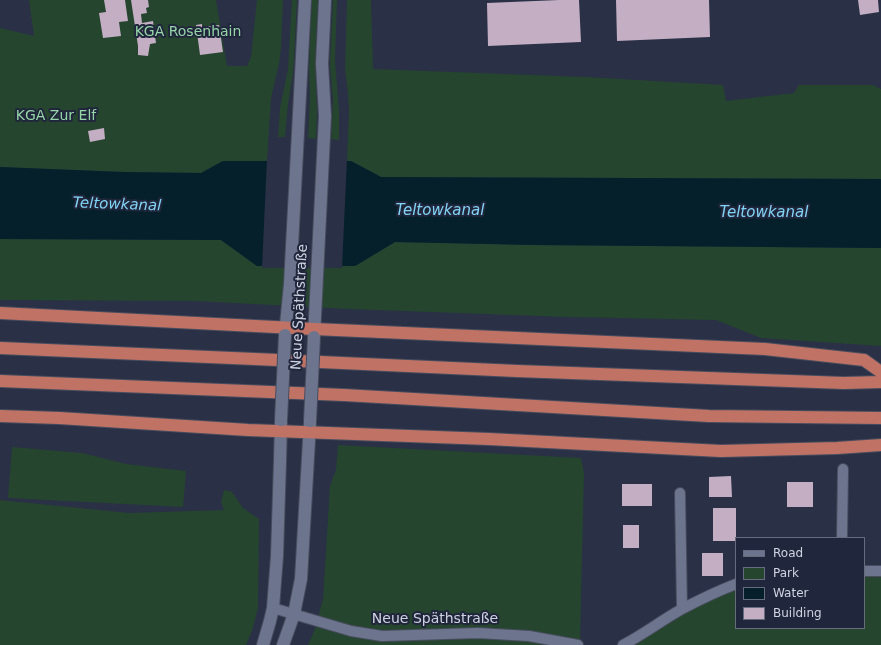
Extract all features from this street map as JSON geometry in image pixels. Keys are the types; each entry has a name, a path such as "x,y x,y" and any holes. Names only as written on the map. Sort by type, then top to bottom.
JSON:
{"highway":[{"path":"0,313 286,332 765,349 864,360 881,372"},
{"path":"0,348 263,359 517,372 844,383 881,382"},
{"path":"0,381 336,394 709,416 881,418"},
{"path":"0,416 58,418 240,430 281,425 310,426 489,439 721,450 837,448 881,445"}],"main road":[{"name":"Neue Späthstraße","path":"263,645 273,608 277,556 281,425 290,289 304,0"},
{"name":"Neue Späthstraße","path":"283,645 294,614 301,579 324,139 322,64 325,0"}],"lane":[{"path":"842,537 843,469"},
{"path":"680,494 682,610"},
{"path":"865,571 881,571"},
{"path":"623,645 641,636 682,610 735,584"},
{"name":"Neue Späthstraße","path":"273,608 351,631 382,636 478,633 529,636 578,645"}],"green space":[{"path":"29,0 216,0 227,66 247,66 251,57 257,0 283,0 281,48 271,98 267,161 223,161 201,173 123,172 0,167 0,28 34,36"},
{"path":"292,0 297,0 293,73 285,137 278,137 280,108 288,69"},
{"path":"312,0 318,0 315,61 317,112 316,139 308,138"},
{"path":"333,0 337,0 335,60 339,111 339,140 331,139 333,100 330,65"},
{"path":"347,0 371,0 373,69 585,77 723,85 726,101 794,93 799,85 873,85 881,89 881,179 381,177 351,161 347,161 349,109 345,69"},
{"path":"0,239 221,240 257,266 355,266 395,242 534,245 881,248 881,346 761,338 716,320 567,317 349,309 196,301 0,300"},
{"path":"338,445 581,458 584,473 580,641 584,645 308,645 315,629 323,599 330,486 336,470"},
{"path":"12,447 82,453 126,464 186,471 183,507 8,498"},
{"path":"224,490 232,492 243,508 259,519 258,608 252,631 246,645 0,645 0,500 129,513 224,510 221,502"},
{"path":"865,568 881,568 881,645 631,645 704,599 735,585 735,629 865,629"}],"water":[{"name":"Teltowkanal","path":"223,161 351,161 381,177 881,179 881,248 534,245 395,242 355,266 257,266 221,240 0,239 0,167 123,172 201,173"}],"pier":[{"path":"267,159 347,159 342,268 262,268"}],"building":[{"path":"104,0 125,0 128,21 119,22 121,36 103,38 99,13 106,12"},
{"path":"131,0 148,0 149,7 146,8 147,13 141,14 142,23 153,21 156,43 150,44 148,56 138,55"},
{"path":"579,0 581,42 488,46 487,3"},
{"path":"616,0 709,0 710,37 617,41"},
{"path":"858,0 878,0 879,12 860,15"},
{"path":"202,24 202,27 219,25 223,52 200,55 196,25"},
{"path":"104,128 105,139 90,142 88,131"},
{"path":"731,476 732,497 709,497 709,477"},
{"path":"787,482 813,482 813,507 787,507"},
{"path":"622,484 652,484 652,506 622,506"},
{"path":"713,508 736,508 735,541 713,541"},
{"path":"623,525 639,525 639,548 623,548"},
{"path":"702,553 723,553 723,576 702,576"}],"park label":[{"name":"KGA Rosenhain","path":"188,32"},
{"name":"KGA Zur Elf","path":"56,116"}]}
